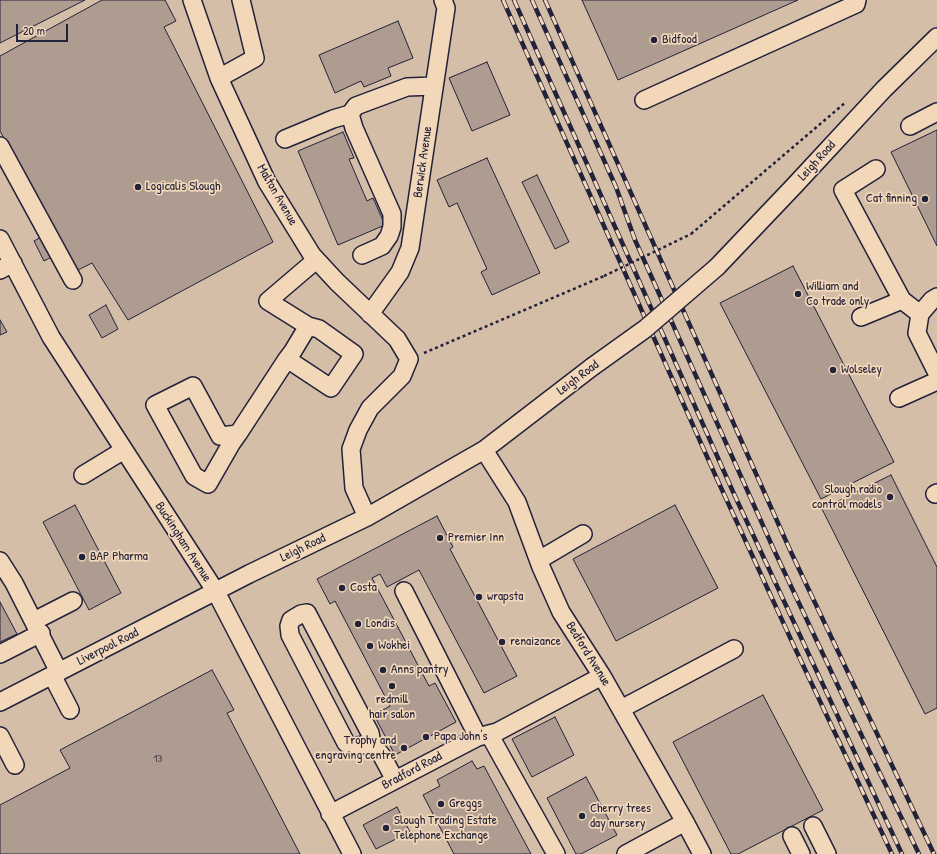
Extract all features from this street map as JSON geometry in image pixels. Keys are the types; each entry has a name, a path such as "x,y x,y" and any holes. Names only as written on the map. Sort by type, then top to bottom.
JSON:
{"street":[{"name":"Malton Avenue","path":"192,0 220,78 267,182 316,260 397,339 409,359"},
{"path":"220,78 255,58 241,0"},
{"name":"Berwick Avenue","path":"370,314 400,272 410,248 446,8 443,0"},
{"path":"644,100 856,4 857,0"},
{"name":"Leigh Road","path":"216,592 249,574 367,517 484,450 592,367 645,330 717,268 884,89 936,40"},
{"path":"284,139 333,119 350,114 356,106 407,87 434,86"},
{"path":"910,126 937,112"},
{"path":"350,114 354,128 392,214 392,227 389,236 382,246 362,255"},
{"path":"0,146 73,280"},
{"path":"876,168 843,190 902,300 920,314"},
{"name":"Buckingham Avenue","path":"0,239 6,266 216,592 352,854"},
{"path":"287,359 332,388 354,354 320,329 308,326 268,301 316,260"},
{"path":"937,297 932,300 920,314 917,333 937,373"},
{"path":"861,317 902,300"},
{"path":"234,439 220,436 193,386 155,405 194,476 208,484 234,439 308,326"},
{"path":"367,517 354,488 351,449 358,430 370,408 402,376 409,359"},
{"path":"899,398 937,381"},
{"path":"83,475 124,450"},
{"name":"Bedford Avenue","path":"484,450 517,502 561,612 602,676 702,854"},
{"path":"539,560 583,534"},
{"path":"0,560 9,573 38,627 70,710"},
{"path":"404,591 483,736 556,854"},
{"name":"Liverpool Road","path":"0,702 216,592"},
{"path":"0,654 73,601"},
{"path":"372,743 353,747 346,743 290,635 289,626 291,620 301,614 307,613 370,733 372,743 382,756 395,780"},
{"path":"621,709 734,649"},
{"name":"Bradford Road","path":"330,814 483,736 503,728 602,676"},
{"path":"0,736 15,765"},
{"path":"626,854 685,822"},
{"path":"814,826 828,854"},
{"path":"792,836 801,854"}],"path":[{"name":"Leigh Road","path":"409,359 604,276 691,234 849,100"}],"shaded area":[{"path":"0,0 937,0 937,854 0,854"}],"building":[{"path":"0,0 85,0 0,43"},
{"name":"Logicalis Slough","path":"102,0 165,0 176,21 164,27 273,242 128,320 92,263 76,271 0,131 0,56"},
{"name":"Bidfood","path":"582,0 798,0 618,80"},
{"path":"398,21 413,58 388,68 391,76 364,87 361,81 335,93 319,55"},
{"path":"487,62 510,115 472,131 449,78"},
{"name":"Cat finning","path":"937,130 937,246 891,152"},
{"path":"343,132 354,158 349,159 367,201 373,198 385,225 338,245 298,151"},
{"path":"487,158 540,273 492,295 481,272 487,269 457,203 449,207 437,180"},
{"path":"537,175 569,242 555,249 522,182"},
{"path":"45,235 55,255 44,261 34,241"},
{"path":"793,266 894,462 821,499 720,303"},
{"path":"106,305 118,329 102,338 89,315"},
{"path":"0,320 7,332 0,335"},
{"path":"891,475 937,567 937,708 925,714 822,509"},
{"name":"BAP Pharma","path":"75,505 121,593 89,610 43,522"},
{"path":"675,505 718,588 616,641 573,559"},
{"path":"437,516 453,547 450,549 517,676 484,693 419,570 387,587 380,574 372,578 429,686 435,683 456,722 395,755 374,715 390,706 335,601 330,604 317,579"},
{"path":"0,602 17,634 0,642"},
{"path":"212,670 234,710 227,713 300,854 0,854 0,805 70,768 60,750"},
{"path":"763,695 823,810 738,854 731,854 673,742"},
{"path":"555,717 574,755 532,777 512,739"},
{"path":"472,761 477,769 484,766 531,854 454,854 423,795 440,786 437,780"},
{"name":"Cherry trees day nursery","path":"586,777 617,835 581,854 576,854 547,798"},
{"name":"Slough Trading Estate Telephone Exchange","path":"397,807 410,832 376,849 363,825"}],"railway":[{"path":"503,0 717,479 892,854"},
{"path":"514,0 734,494 902,854"},
{"path":"532,0 616,187 635,240 774,550 919,854"},
{"path":"545,0 790,550 934,854"}],"place":[{"name":"Bidfood","path":"654,40"},
{"name":"Logicalis Slough","path":"138,187"},
{"name":"Cat finning","path":"925,199"},
{"name":"William and Co trade only","path":"798,294"},
{"name":"Wolseley","path":"833,370"},
{"name":"Slough radio control models","path":"890,497"},
{"name":"Premier Inn","path":"440,538"},
{"name":"BAP Pharma","path":"82,557"},
{"name":"Costa","path":"342,588"},
{"name":"wrapsta","path":"479,597"},
{"name":"Londis","path":"358,624"},
{"name":"renaizance","path":"502,642"},
{"name":"Wokhei","path":"370,646"},
{"name":"Anns pantry","path":"383,670"},
{"name":"redmill hair salon","path":"392,686"},
{"name":"Papa John's","path":"426,737"},
{"name":"Trophy and engraving centre","path":"404,748"},
{"name":"Greggs","path":"441,804"},
{"name":"Cherry trees day nursery","path":"582,816"},
{"name":"Slough Trading Estate Telephone Exchange","path":"386,828"}]}
